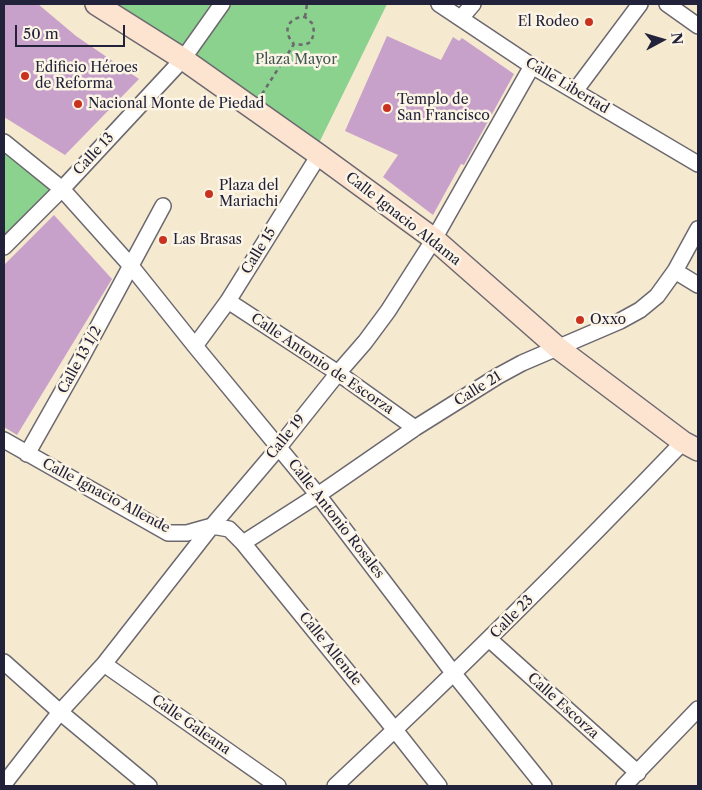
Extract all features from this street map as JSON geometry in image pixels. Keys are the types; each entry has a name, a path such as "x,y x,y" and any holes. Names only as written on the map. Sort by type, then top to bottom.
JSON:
{"main road":[{"name":"Calle Ignacio Aldama","path":"96,4 183,59 434,239 558,348 691,446"}],"street":[{"name":"Calle 13","path":"4,247 62,189 183,59 222,4"},
{"name":"Calle Libertad","path":"439,4 532,66 698,164"},
{"path":"461,18 473,4"},
{"path":"575,92 640,4"},
{"path":"667,4 698,26"},
{"name":"Calle 19","path":"4,784 60,712 104,664 212,526 365,342 388,311 434,239 532,66"},
{"name":"Calle Antonio Rosales","path":"4,142 62,189 131,266 318,494 454,674 544,786"},
{"name":"Calle 15","path":"195,346 228,301 319,155"},
{"name":"Calle 13 1/2","path":"27,454 163,206"},
{"name":"Calle 21","path":"243,543 415,428 498,376 522,363 620,321 640,310 657,296 675,271 698,229"},
{"path":"675,271 698,285"},
{"name":"Calle Antonio de Escorza","path":"228,301 338,373 415,428"},
{"name":"Calle Ignacio Allende","path":"4,440 168,533 187,533 212,526"},
{"name":"Calle 23","path":"335,786 454,674 590,539 691,446"},
{"name":"Calle Allende","path":"212,526 229,529 243,543 439,786"},
{"name":"Calle Escorza","path":"489,639 638,773"},
{"path":"4,662 60,712 149,786"},
{"name":"Calle Galeana","path":"104,664 278,786"},
{"path":"624,786 698,709"}],"path":[{"path":"305,17 307,4"},
{"path":"298,17 305,17 313,24 314,33 311,42 304,46 294,44 288,38 287,28 298,17"},
{"path":"253,108 294,44"}],"green space":[{"name":"Plaza Mayor","path":"118,4 387,4 318,145"},
{"path":"4,142 62,189 4,247"}],"building":[{"path":"4,4 38,4 76,36 139,79 65,155 4,117"},
{"path":"387,36 441,60 453,37 459,41 462,38 514,74 464,165 461,164 433,215 383,177 398,155 345,131"},
{"path":"54,215 112,279 17,435 4,427 4,265"}],"place":[{"name":"El Rodeo","path":"589,22"},
{"name":"Edificio Héroes de Reforma","path":"25,76"},
{"name":"Nacional Monte de Piedad","path":"78,104"},
{"name":"Templo de San Francisco","path":"387,108"},
{"name":"Plaza del Mariachi","path":"209,194"},
{"name":"Las Brasas","path":"163,240"},
{"name":"Oxxo","path":"580,320"}]}
